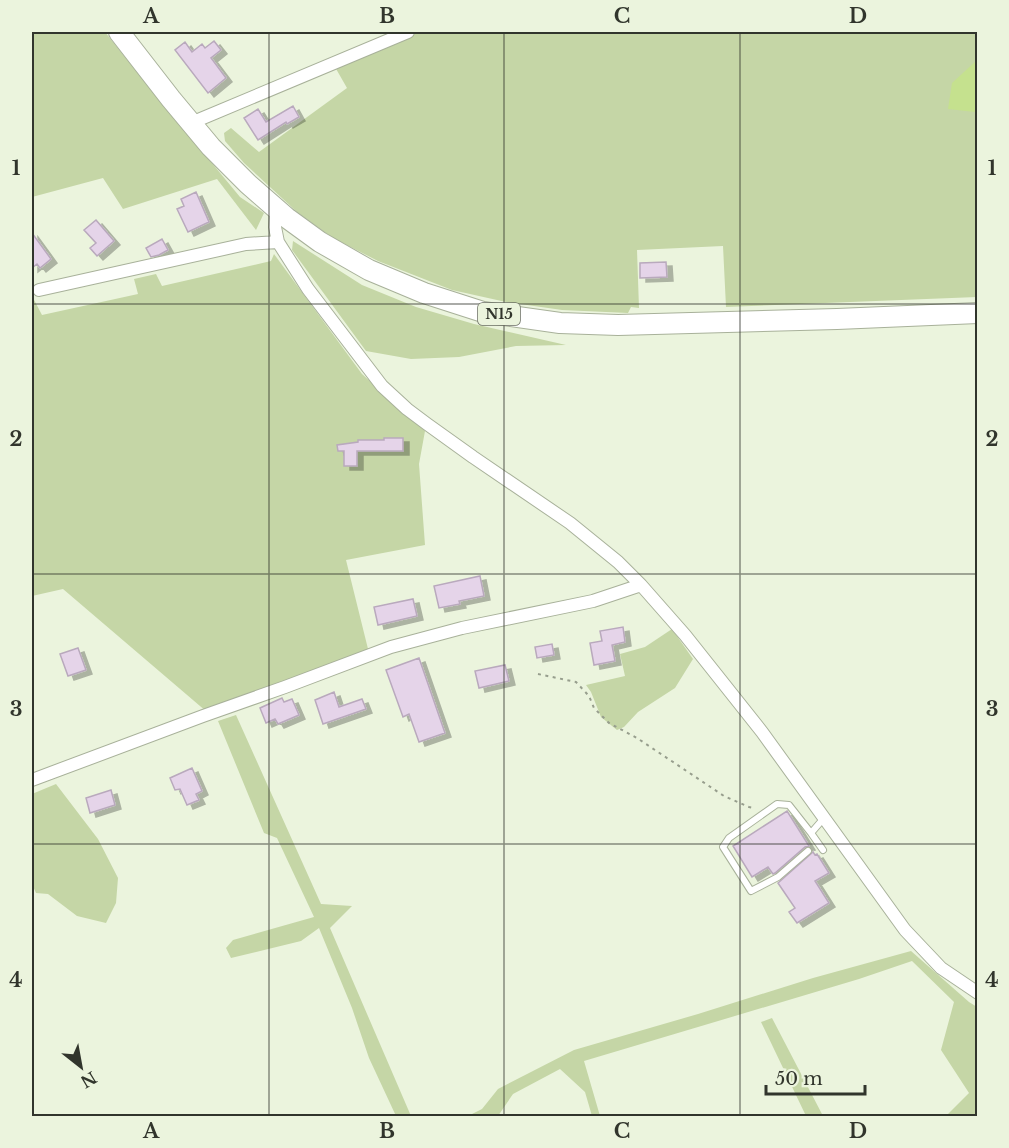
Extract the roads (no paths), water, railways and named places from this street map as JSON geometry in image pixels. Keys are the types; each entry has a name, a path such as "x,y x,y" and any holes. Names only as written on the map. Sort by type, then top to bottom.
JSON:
{"highway":[{"name":"N15","path":"119,32 211,147 287,218 320,242 369,270 424,293 483,312 560,323 618,325 978,313"}],"street":[{"path":"191,123 408,32"},
{"path":"276,208 275,226 278,242 308,289 382,386 407,409 570,523 618,562 641,585 685,635 762,732 905,930 941,968 978,993"},
{"path":"39,290 246,244 278,242"},
{"path":"32,780 391,647 462,628 593,602 641,585"}],"lane":[{"path":"808,850 778,877 751,891 723,847 729,838 777,804 789,805 823,850"},
{"path":"811,833 825,818"}]}
